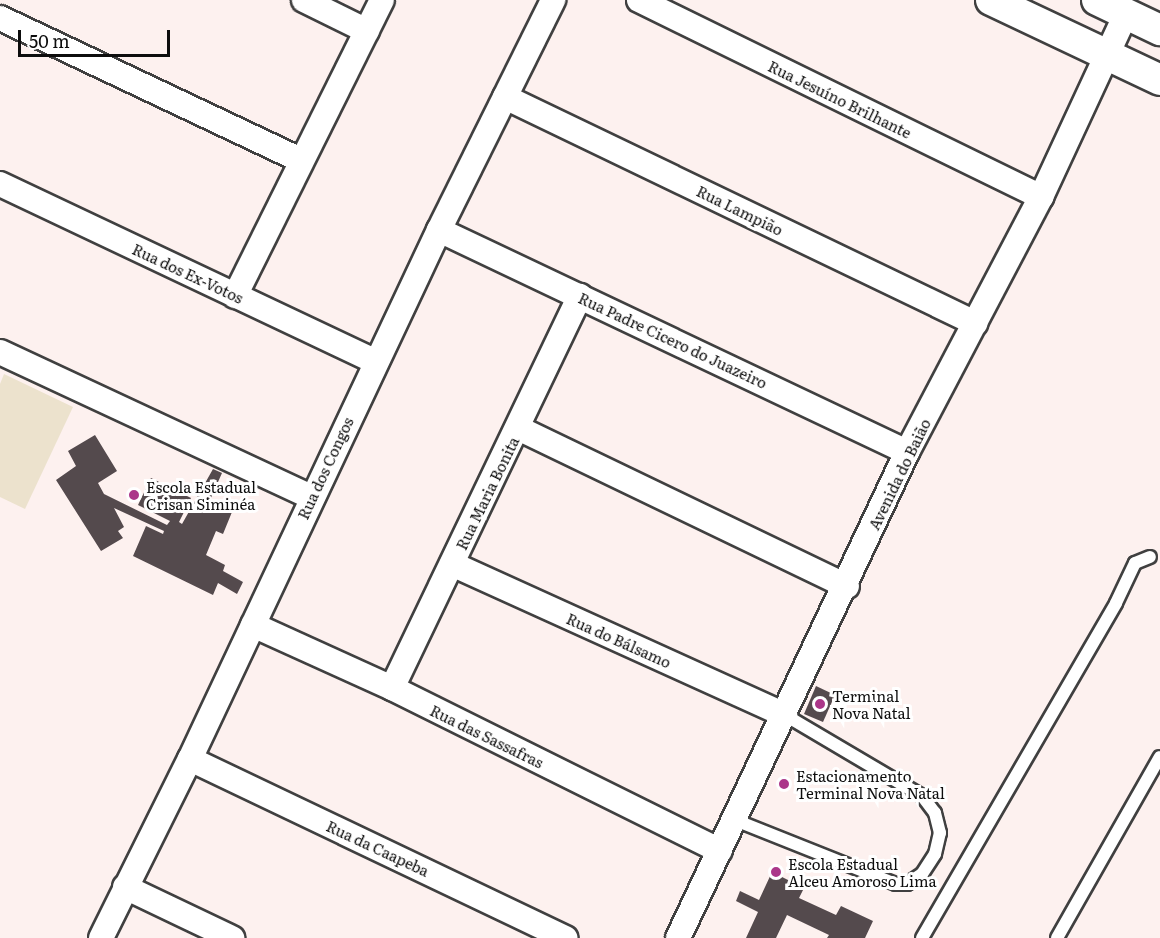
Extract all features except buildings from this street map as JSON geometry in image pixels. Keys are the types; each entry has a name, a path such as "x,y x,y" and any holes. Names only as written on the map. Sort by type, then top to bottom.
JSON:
{"street":[{"path":"304,0 367,31"},
{"path":"236,296 300,160 382,0"},
{"name":"Rua dos Congos","path":"101,938 190,759 311,497 439,230 553,0"},
{"name":"Rua Jesuíno Brilhante","path":"639,0 1041,197"},
{"path":"991,0 1024,7 1108,57 1160,80"},
{"path":"1096,0 1160,30"},
{"name":"Avenida do Baião","path":"678,938 847,586 908,452 1041,197 1126,14"},
{"path":"0,18 300,160"},
{"name":"Rua Lampião","path":"505,97 975,323"},
{"name":"Rua dos Ex-Votos","path":"0,184 376,362"},
{"name":"Rua Padre Cicero do Juazeiro","path":"439,230 908,452"},
{"name":"Rua Maria Bonita","path":"392,688 580,296"},
{"path":"0,352 311,497"},
{"path":"518,428 847,586"},
{"name":"Rua do Bálsamo","path":"452,564 785,716"},
{"name":"Rua das Sassafras","path":"252,626 392,688 720,851"},
{"name":"Rua da Caapeba","path":"190,759 566,938"},
{"path":"125,887 232,938"}],"lane":[{"path":"922,938 1116,603 1134,563 1150,557"},
{"path":"735,820 896,884 907,884 922,874 935,855 940,833 935,813 922,796 785,716"},
{"path":"1057,938 1160,757"}],"shaded area":[{"path":"4,374 73,407 25,509 0,497 0,384"}],"place":[{"name":"Escola Estadual Crisan Siminéa","path":"134,495"},
{"name":"Terminal Nova Natal","path":"820,704"},
{"name":"Estacionamento Terminal Nova Natal","path":"784,784"},
{"name":"Escola Estadual Alceu Amoroso Lima","path":"776,872"}]}
